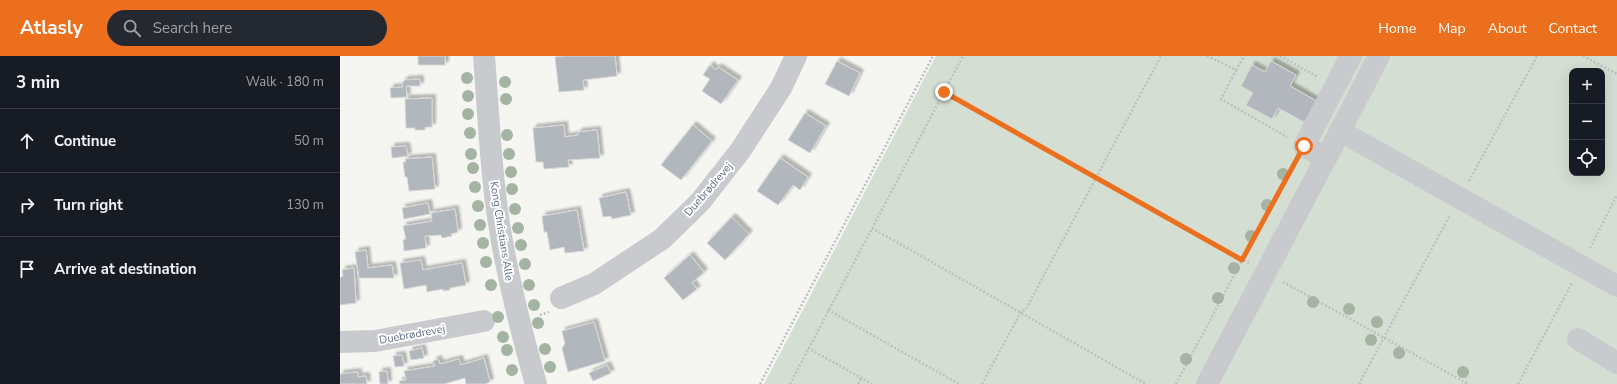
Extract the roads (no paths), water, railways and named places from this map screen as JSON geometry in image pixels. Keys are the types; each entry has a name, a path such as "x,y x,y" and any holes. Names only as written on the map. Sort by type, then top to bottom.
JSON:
{"street":[{"name":"Duebrødrevej","path":"561,298 594,284 662,239 700,202 740,151 781,88 796,56"},
{"path":"1326,158 1304,146 1351,56"},
{"path":"1207,384 1379,56"},
{"name":"Kong Christians Alle","path":"485,62 490,154 497,212 517,315 536,384"},
{"path":"1340,131 1617,286"},
{"name":"Duebrødrevej","path":"340,342 375,341 484,321"},
{"path":"1578,340 1617,363"}]}
